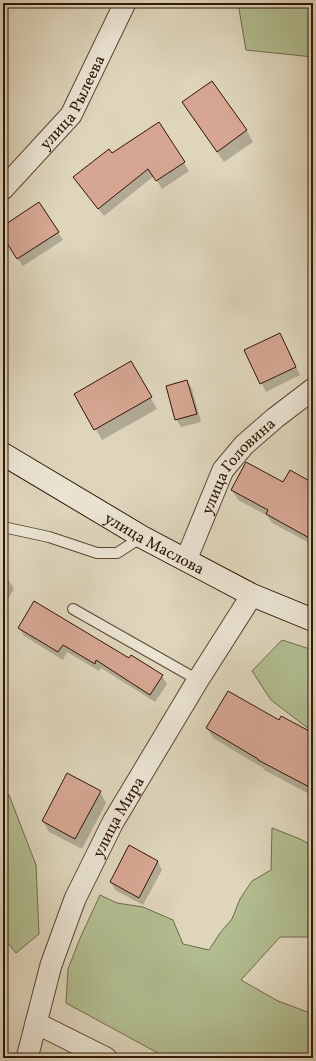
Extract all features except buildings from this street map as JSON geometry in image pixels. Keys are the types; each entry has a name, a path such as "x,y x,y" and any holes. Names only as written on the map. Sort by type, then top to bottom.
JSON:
{"main road":[{"name":"улица Маслова","path":"3,454 142,537 252,595 313,620"}],"street":[{"name":"улица Рылеева","path":"3,190 71,115 124,3"},
{"name":"улица Головина","path":"186,560 223,470 244,445 275,418 313,389"},
{"name":"улица Мира","path":"27,1058 51,965 75,899 113,822 198,680 252,595"},
{"path":"36,1022 106,1058"}],"lane":[{"path":"3,527 49,537 97,553 117,553 142,537"},
{"path":"73,609 198,680"}],"green space":[{"path":"238,3 313,3 313,57 246,50"},
{"path":"282,640 313,650 313,732 271,700 252,671"},
{"path":"3,790 9,795 36,865 39,934 16,953 3,937"},
{"path":"272,828 313,846 313,937 280,937 241,980 278,1001 313,1014 313,1058 167,1058 66,1003 68,969 100,895 117,903 143,907 173,920 183,944 209,950 220,933 232,919 240,899 252,881 271,870"}]}
